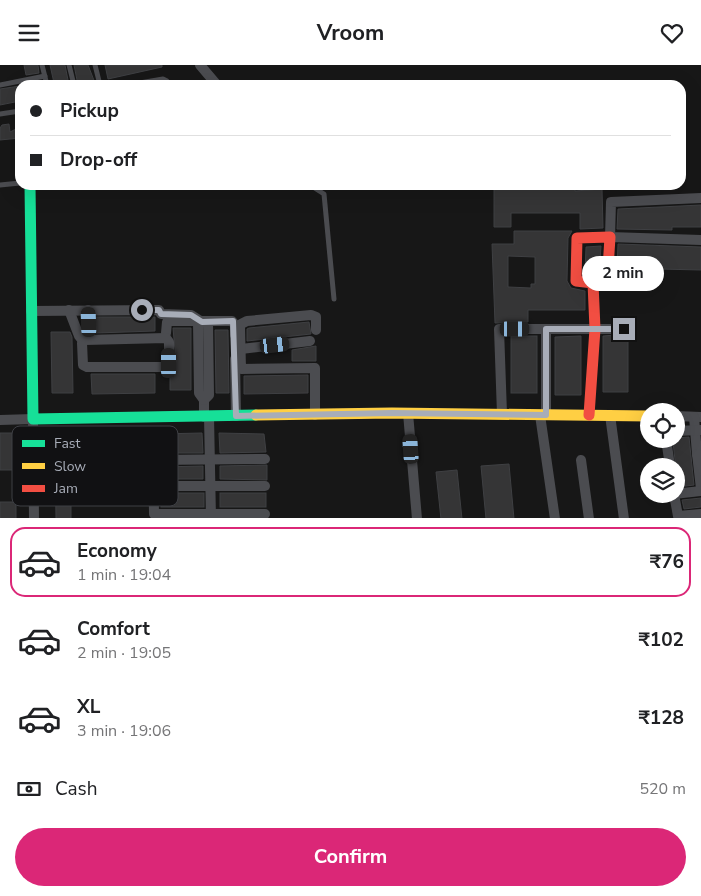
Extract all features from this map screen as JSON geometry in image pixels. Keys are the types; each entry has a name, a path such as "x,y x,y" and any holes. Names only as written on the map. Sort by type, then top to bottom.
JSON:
{"street":[{"path":"200,65 214,80"},
{"path":"30,190 32,426"},
{"path":"701,198 612,202 610,237 607,285 576,281 577,238 610,237 701,240"},
{"path":"589,415 595,329 593,283"},
{"path":"31,311 69,310 88,310 159,310 164,335 169,342 169,363 165,367 84,366 82,362 88,310"},
{"path":"69,310 79,337 164,335"},
{"path":"161,314 191,315 202,322"},
{"path":"238,416 241,324 247,321 314,315 316,331"},
{"path":"164,335 167,322 232,321 234,323 238,416"},
{"path":"202,322 209,394 204,400 210,460 211,516"},
{"path":"502,414 499,329 624,329"},
{"path":"546,329 543,415 555,518"},
{"path":"240,349 310,341"},
{"path":"241,369 315,368 315,415"},
{"path":"0,420 408,413 640,416"},
{"path":"408,413 417,518"},
{"path":"610,415 624,518"},
{"path":"685,492 701,490 697,417"},
{"path":"685,431 698,430"},
{"path":"178,460 265,459"},
{"path":"581,460 589,518"},
{"path":"178,486 266,486"},
{"path":"676,503 678,516 701,514"},
{"path":"154,506 154,514 211,516 265,514"}],"lane":[{"path":"42,65 46,80"},
{"path":"69,65 73,80"},
{"path":"95,65 99,80"},
{"path":"25,80 45,76"},
{"path":"0,85 15,82"},
{"path":"0,114 15,112"},
{"path":"0,185 15,184"},
{"path":"318,190 324,194 334,299"}],"building":[{"path":"24,65 38,65 39,73 26,75"},
{"path":"50,65 65,65 68,80 53,80"},
{"path":"74,65 88,65 94,80 77,80"},
{"path":"105,65 162,65 162,67 108,79"},
{"path":"15,87 15,102 0,105 0,89"},
{"path":"9,124 10,132 15,130 15,138 0,140 0,128 2,125"},
{"path":"494,190 602,190 603,228 580,229 580,213 511,213 511,227 494,227"},
{"path":"701,205 701,227 672,227 672,230 617,229 618,209"},
{"path":"514,231 572,231 568,238 567,281 571,288 585,291 585,310 528,310 528,322 495,323 492,244 514,244","holes":["508,256 535,257 535,284 531,284 531,288 508,287"]},
{"path":"618,244 701,247 701,270 617,268"},
{"path":"601,246 599,275 585,273 586,247"},
{"path":"95,317 155,317 155,331 96,333"},
{"path":"309,322 311,334 247,341 247,329 249,328"},
{"path":"173,328 191,328 191,390 170,390 170,372 176,362"},
{"path":"215,330 228,330 229,393 216,393"},
{"path":"51,332 70,332 72,337 73,393 52,393"},
{"path":"628,334 628,392 603,392 603,336"},
{"path":"511,336 537,336 537,393 511,393"},
{"path":"581,336 581,395 555,395 555,337"},
{"path":"316,346 316,361 292,361 292,350"},
{"path":"91,374 155,374 155,393 92,394"},
{"path":"308,375 308,393 244,394 244,376"},
{"path":"0,433 12,433 12,470 0,470"},
{"path":"202,433 203,453 178,453 178,434"},
{"path":"219,433 264,434 266,452 220,453"},
{"path":"685,437 689,437 694,485 685,486 685,458 675,458 674,448 685,448"},
{"path":"509,464 514,518 486,518 481,466"},
{"path":"267,465 267,480 220,479 220,466"},
{"path":"203,466 203,479 178,479 178,467"},
{"path":"457,470 462,518 441,518 436,472"},
{"path":"178,493 204,493 204,507 161,507 178,506"},
{"path":"220,493 266,493 266,507 220,507"},
{"path":"701,498 701,507 684,509 683,503 685,503 685,500"},
{"path":"0,502 12,502 12,506 16,506 16,518 0,518"},
{"path":"56,506 71,506 71,518 56,518"}],"traffic: fast":[{"path":"30,190 33,419 256,415"}],"traffic: slow":[{"path":"256,415 392,413 640,416"}],"traffic: jam":[{"path":"589,415 595,329 593,283 607,285 610,237 577,238 576,281 593,283"}],"route":[{"path":"142,310 159,310 161,314 191,315 202,322 233,321 235,325 236,416 392,413 546,415 546,329 624,329"}]}
